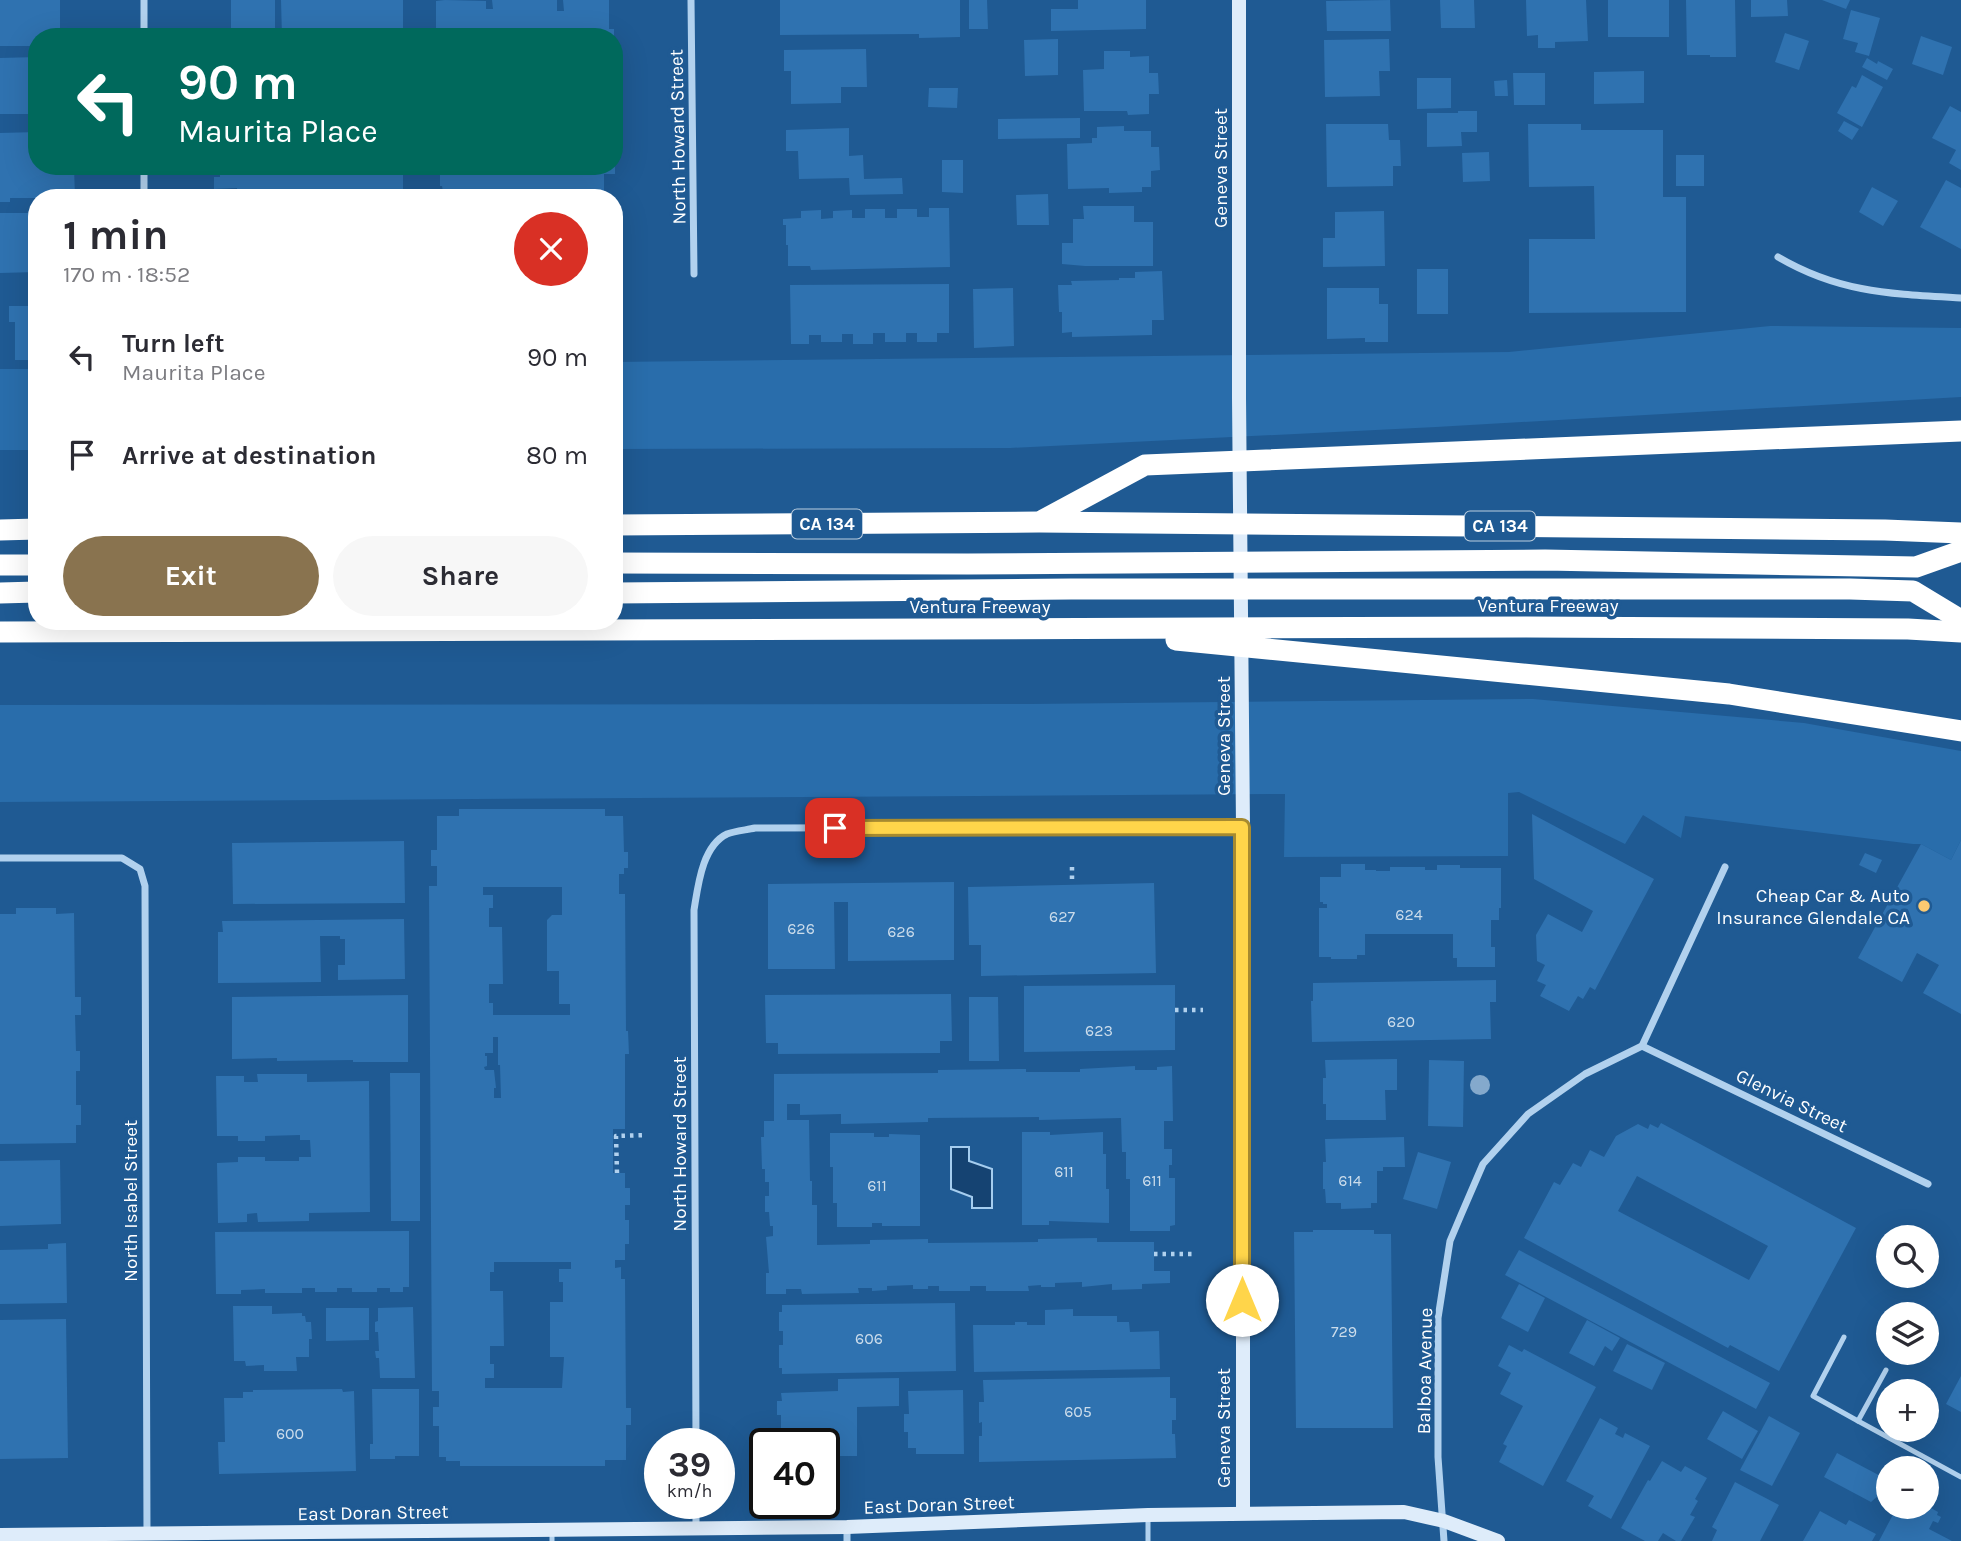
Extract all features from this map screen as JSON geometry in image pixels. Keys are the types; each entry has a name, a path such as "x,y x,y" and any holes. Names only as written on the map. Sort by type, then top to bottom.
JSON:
{"highway":[{"path":"1040,522 1145,465 1961,431"},
{"name":"CA 134","path":"623,525 1040,522 1961,533"},
{"path":"0,530 28,529"},
{"path":"623,563 1545,561 1916,567 1961,551"},
{"path":"0,565 28,565"},
{"path":"623,593 1071,589 1850,589 1913,591 1961,620"},
{"path":"0,593 28,592"},
{"name":"Ventura Freeway","path":"0,632 1526,627 1908,629 1961,632"},
{"path":"1059,629 1729,694 1961,731"}],"street":[{"path":"144,0 144,28"},
{"name":"North Howard Street","path":"691,0 694,274"},
{"name":"Geneva Street","path":"1239,0 1242,1513"},
{"path":"1778,257 1828,281 1859,289 1961,298"},
{"name":"North Howard Street","path":"696,1428 694,910 700,872 712,848 726,835 755,828 1242,827"},
{"name":"North Isabel Street","path":"0,858 122,858 140,869 145,886 147,1534"},
{"path":"1642,1046 1724,867"},
{"name":"Glenvia Street","path":"1642,1046 1928,1184"},
{"name":"Balboa Avenue","path":"1444,1521 1438,1457 1438,1318 1450,1241 1483,1164 1528,1114 1585,1074 1642,1046"},
{"name":"East Doran Street","path":"0,1535 552,1536 696,1529 847,1534 1148,1515 1404,1512 1444,1521 1498,1541"},
{"path":"696,1519 696,1529"},
{"path":"1444,1521 1444,1541"}],"lane":[{"path":"1844,1336 1812,1396 1961,1477"},
{"path":"1858,1421 1886,1370"},
{"path":"1148,1515 1148,1541"}],"path":[{"path":"1072,867 1072,884"},
{"path":"1175,1010 1203,1010"},
{"path":"617,1173 616,1136 646,1135"},
{"path":"1154,1254 1195,1254"}],"shaded area":[{"path":"1770,326 1961,328 1961,397 1010,448 623,449 623,362 1509,352"},
{"path":"0,369 28,369 28,450 0,450"},
{"path":"1533,699 1804,723 1961,751 1961,840 1951,860 1921,844 1685,816 1681,838 1643,815 1625,844 1519,792 1508,793 1508,856 1284,857 1285,794 0,802 0,705 1030,704"},
{"path":"951,1147 969,1147 969,1161 992,1169 992,1208 972,1208 972,1197 951,1189"}],"building":[{"path":"0,0 60,0 60,28 28,28 28,46 0,46"},
{"path":"231,0 275,0 275,28 231,28"},
{"path":"281,0 403,0 403,28 282,28"},
{"path":"492,0 557,0 557,11 564,11 563,0 609,0 609,28 436,28 436,1 486,1 486,9 493,9"},
{"path":"780,0 960,0 960,37 919,38 919,34 780,35"},
{"path":"969,0 987,0 988,29 969,29"},
{"path":"1078,0 1146,0 1146,29 1051,31 1051,9 1078,9"},
{"path":"1390,0 1391,31 1327,31 1326,1"},
{"path":"1440,0 1474,0 1475,28 1441,28"},
{"path":"1526,0 1586,0 1588,41 1555,42 1555,48 1538,48 1538,35 1527,36"},
{"path":"1608,0 1669,0 1669,37 1608,37"},
{"path":"1686,0 1735,0 1736,57 1687,55"},
{"path":"1751,0 1787,0 1788,16 1751,17"},
{"path":"1822,0 1850,0 1846,9"},
{"path":"1851,10 1880,18 1869,56 1855,52 1858,43 1843,39"},
{"path":"1785,33 1809,41 1799,70 1775,62"},
{"path":"1921,36 1952,47 1943,75 1912,64"},
{"path":"1058,39 1058,75 1025,76 1024,40"},
{"path":"1389,39 1390,71 1379,71 1380,96 1325,97 1324,40"},
{"path":"866,49 867,87 841,87 841,103 791,104 791,71 784,71 784,50"},
{"path":"1104,51 1130,51 1130,57 1149,56 1149,73 1158,73 1159,94 1149,94 1149,114 1084,111 1083,70 1104,69"},
{"path":"28,57 28,114 0,114 0,58"},
{"path":"1867,58 1893,69 1887,80 1862,67"},
{"path":"1644,71 1644,103 1594,104 1594,72"},
{"path":"1513,73 1545,73 1545,105 1514,105"},
{"path":"1862,75 1883,87 1862,127 1837,113 1852,86 1856,88"},
{"path":"1417,78 1451,78 1451,108 1417,109"},
{"path":"1507,80 1508,96 1495,96 1494,81"},
{"path":"929,88 958,88 957,108 928,107"},
{"path":"1950,106 1961,112 1961,170 1949,163 1956,150 1932,138"},
{"path":"1477,111 1477,132 1461,132 1462,146 1427,147 1427,113"},
{"path":"1080,118 1080,138 998,139 998,119"},
{"path":"1844,121 1859,129 1852,140 1838,131"},
{"path":"1326,124 1388,124 1389,140 1400,140 1401,166 1393,166 1393,186 1327,187"},
{"path":"1528,124 1581,124 1581,130 1663,130 1663,197 1686,197 1686,312 1529,313 1529,239 1595,239 1594,186 1529,187"},
{"path":"1124,126 1124,131 1151,131 1151,147 1159,147 1160,170 1151,171 1151,187 1142,187 1142,192 1109,193 1109,188 1068,189 1067,144 1092,143 1092,138 1097,138 1097,127"},
{"path":"849,128 849,156 863,155 864,179 902,178 903,194 850,195 849,178 799,179 798,151 786,151 786,130"},
{"path":"28,132 28,175 74,175 75,189 28,189 28,198 10,198 10,202 0,202 0,133"},
{"path":"1489,152 1490,181 1463,182 1462,153"},
{"path":"1676,155 1704,155 1704,186 1676,186"},
{"path":"942,160 963,160 963,193 942,192"},
{"path":"403,175 403,189 214,189 214,177"},
{"path":"440,175 604,175 604,189 442,189"},
{"path":"1946,180 1961,188 1961,249 1920,227"},
{"path":"1872,187 1898,201 1883,226 1859,212"},
{"path":"1048,194 1049,225 1017,225 1016,195"},
{"path":"1083,206 1134,206 1134,222 1153,222 1153,266 1062,264 1062,243 1073,243 1073,219 1084,219"},
{"path":"929,208 949,208 950,267 811,270 810,266 788,266 786,225 783,225 783,219 801,218 801,211 821,210 821,219 833,218 833,211 852,210 852,218 865,218 865,209 885,209 885,218 897,218 897,209 917,209 917,217 929,217"},
{"path":"1384,211 1385,266 1323,267 1323,238 1335,238 1335,212"},
{"path":"0,213 28,213 28,272 0,273"},
{"path":"1417,269 1448,269 1448,314 1417,314"},
{"path":"1162,271 1164,320 1152,320 1152,335 1072,337 1072,332 1062,333 1058,285 1072,285 1071,281 1135,278 1135,272"},
{"path":"949,284 949,333 937,333 937,342 917,342 917,333 906,333 906,342 885,342 885,333 873,333 873,344 853,344 853,334 842,334 842,342 821,342 821,335 809,335 809,344 791,344 790,285"},
{"path":"1013,288 1014,346 974,348 973,289"},
{"path":"1327,288 1379,288 1379,304 1388,304 1388,342 1365,342 1365,338 1327,339"},
{"path":"9,306 28,306 28,360 15,360 15,322 9,322"},
{"path":"459,809 605,809 605,816 623,816 624,852 628,852 628,868 624,868 624,874 619,874 619,894 625,894 626,1031 629,1054 625,1054 625,1129 613,1129 613,1173 625,1173 625,1188 630,1188 630,1205 625,1205 625,1220 629,1220 629,1244 625,1244 625,1260 615,1260 615,1268 621,1267 621,1279 625,1279 626,1408 631,1408 631,1425 626,1425 626,1460 605,1460 605,1466 460,1466 460,1461 446,1461 446,1457 439,1457 439,1426 433,1426 433,1407 439,1407 439,1391 432,1391 429,886 437,886 437,866 431,866 431,850 437,850 437,816 459,816","holes":["483,887 562,887 562,915 552,915 547,920 547,971 559,971 559,1004 570,1004 570,1015 493,1015 493,1003 489,1003 489,984 503,984 502,927 489,927 489,908 493,908 493,895 483,895","493,1037 498,1037 501,1098 494,1098 494,1070 485,1070 484,1067 487,1066 485,1053 493,1053","494,1262 571,1262 571,1269 559,1269 559,1282 563,1282 563,1302 550,1302 550,1357 564,1357 562,1388 485,1388 485,1378 494,1378 494,1364 490,1364 490,1346 504,1346 503,1291 490,1291 490,1272 494,1272"]},
{"path":"1532,814 1654,879 1595,990 1590,987 1583,999 1578,996 1569,1011 1540,996 1546,985 1537,981 1545,965 1537,961 1536,935 1548,914 1582,932 1593,911 1534,879"},
{"name":"Cheap Car & Auto Insurance Glendale CA","path":"1961,840 1961,1014 1923,993 1939,965 1917,953 1902,982 1858,958 1921,844 1951,860"},
{"path":"404,841 405,903 233,904 232,843"},
{"path":"1865,853 1882,860 1876,873 1859,865"},
{"path":"1341,864 1365,864 1365,870 1376,871 1390,871 1390,867 1425,867 1425,870 1437,870 1437,865 1501,868 1499,920 1491,920 1491,947 1495,947 1495,967 1457,967 1457,958 1453,958 1453,934 1365,934 1365,955 1357,955 1357,959 1319,957 1319,908 1327,908 1327,904 1320,902 1320,877 1341,877"},
{"path":"954,882 954,960 848,961 848,902 834,902 835,969 768,969 768,884"},
{"path":"1154,883 1156,973 981,976 981,945 969,945 968,887"},
{"path":"16,908 56,908 56,914 74,913 75,997 81,997 81,1015 75,1015 76,1051 80,1051 80,1071 76,1071 76,1105 81,1105 81,1125 76,1125 76,1143 0,1144 0,914 16,914"},
{"path":"404,919 405,979 338,980 338,965 345,965 345,939 340,939 340,936 320,936 321,982 218,983 218,932 223,932 222,921"},
{"path":"1496,980 1496,1002 1490,1002 1491,1039 1312,1042 1313,983"},
{"path":"1175,985 1175,1050 1024,1052 1024,986"},
{"path":"951,994 952,1041 940,1041 940,1053 778,1054 778,1043 766,1043 765,995"},
{"path":"408,995 408,1062 232,1059 232,997"},
{"path":"969,997 998,997 999,1061 969,1061"},
{"path":"1397,1059 1397,1090 1385,1090 1386,1120 1326,1120 1326,1104 1323,1104 1325,1060"},
{"path":"1429,1060 1464,1061 1463,1127 1428,1126"},
{"path":"1135,1066 1135,1070 1157,1070 1157,1067 1172,1066 1173,1121 1164,1121 1164,1149 1172,1149 1169,1178 1175,1178 1175,1225 1170,1226 1170,1231 1130,1231 1130,1179 1126,1179 1126,1152 1122,1152 1121,1118 928,1118 928,1122 841,1124 841,1114 800,1115 800,1104 787,1104 787,1120 809,1120 810,1181 812,1205 817,1205 817,1245 870,1244 870,1240 928,1239 928,1243 1038,1242 1038,1239 1097,1238 1097,1242 1154,1242 1154,1271 1170,1271 1170,1283 1142,1284 1142,1289 1112,1290 1112,1284 1082,1287 1082,1282 1055,1283 1055,1287 1028,1286 1029,1291 986,1291 986,1286 970,1286 970,1291 939,1291 939,1286 913,1289 913,1285 887,1286 887,1290 872,1291 872,1288 858,1288 859,1293 802,1294 801,1289 786,1289 786,1294 766,1294 766,1273 769,1273 766,1237 773,1236 773,1226 770,1226 769,1212 765,1212 765,1196 769,1196 769,1182 765,1182 765,1169 762,1169 761,1137 764,1137 764,1121 774,1121 774,1074 938,1073 938,1070 1026,1069 1026,1072 1080,1072 1080,1069"},
{"path":"390,1073 420,1073 420,1221 391,1221"},
{"path":"257,1074 307,1074 307,1082 369,1081 370,1212 309,1213 309,1221 258,1222 257,1213 247,1214 247,1222 218,1223 217,1163 238,1162 238,1157 265,1157 265,1161 299,1161 299,1157 311,1157 310,1140 300,1140 300,1135 265,1136 265,1141 238,1141 238,1136 217,1136 216,1076 244,1076 244,1082 258,1082"},
{"path":"1661,1123 1856,1228 1779,1371 1730,1345 1728,1348 1524,1238 1554,1182 1560,1185 1573,1163 1581,1167 1590,1150 1604,1157 1616,1136 1638,1124 1648,1129 1650,1124 1658,1128","holes":["1637,1176 1768,1246 1749,1280 1618,1211"]},
{"path":"1022,1132 1050,1132 1050,1135 1103,1132 1106,1189 1109,1189 1109,1223 1049,1221 1049,1225 1022,1225"},
{"path":"830,1133 874,1133 874,1137 889,1137 889,1134 920,1135 920,1226 882,1226 882,1223 872,1223 872,1227 837,1227 837,1203 833,1203 833,1167 830,1167"},
{"path":"1404,1137 1405,1167 1383,1167 1383,1171 1377,1171 1377,1203 1371,1203 1371,1208 1341,1209 1341,1203 1326,1203 1323,1189 1325,1139"},
{"path":"1418,1152 1451,1162 1437,1209 1403,1199"},
{"path":"60,1160 61,1224 0,1226 0,1161"},
{"path":"1374,1230 1374,1234 1391,1234 1393,1428 1296,1428 1294,1232"},
{"path":"409,1231 409,1287 403,1287 403,1292 390,1292 390,1288 377,1288 377,1292 352,1292 352,1288 337,1288 337,1292 315,1292 315,1288 302,1288 302,1293 265,1293 265,1289 241,1290 241,1294 216,1294 215,1232"},
{"path":"66,1243 67,1303 0,1304 0,1250 48,1249 48,1244"},
{"path":"1519,1250 1770,1383 1756,1409 1505,1275"},
{"path":"1519,1284 1545,1298 1528,1332 1501,1318"},
{"path":"955,1303 956,1371 782,1374 782,1368 779,1368 779,1345 783,1345 783,1331 779,1331 779,1312 782,1312 782,1305"},
{"path":"233,1306 272,1306 272,1314 302,1313 306,1322 311,1322 309,1357 296,1357 297,1371 264,1371 264,1365 246,1366 245,1361 234,1361"},
{"path":"413,1307 415,1378 380,1378 379,1358 376,1358 375,1351 379,1351 378,1332 375,1332 378,1308"},
{"path":"326,1308 369,1308 369,1340 326,1341"},
{"path":"1073,1309 1073,1316 1117,1316 1117,1322 1129,1322 1130,1332 1159,1331 1160,1369 974,1372 973,1325 1015,1325 1015,1322 1027,1322 1027,1325 1045,1325 1045,1310"},
{"path":"66,1319 68,1458 0,1459 0,1320"},
{"path":"1587,1320 1620,1338 1612,1351 1605,1346 1594,1366 1569,1353"},
{"path":"1627,1344 1665,1363 1652,1390 1613,1371"},
{"path":"1509,1345 1522,1352 1524,1349 1596,1387 1543,1486 1499,1462 1507,1446 1503,1444 1523,1406 1500,1394 1511,1373 1498,1366"},
{"path":"1961,1376 1961,1412 1946,1404"},
{"path":"1170,1377 1170,1398 1176,1398 1176,1420 1172,1420 1172,1434 1175,1434 1176,1458 979,1462 982,1422 979,1423 979,1402 984,1402 983,1380"},
{"path":"899,1378 899,1406 857,1407 857,1456 840,1456 840,1428 781,1428 781,1415 777,1415 777,1401 782,1401 781,1393 838,1391 838,1379"},
{"path":"342,1389 343,1392 354,1391 356,1471 219,1474 218,1442 225,1442 224,1398 243,1398 243,1392 253,1390"},
{"path":"372,1389 419,1389 419,1456 370,1459 370,1444 373,1444"},
{"path":"963,1390 964,1454 916,1454 916,1448 908,1448 908,1432 904,1432 904,1414 909,1414 908,1391"},
{"path":"1723,1411 1758,1431 1742,1459 1707,1439"},
{"path":"1769,1416 1800,1433 1772,1486 1740,1470"},
{"path":"1600,1418 1618,1428 1615,1434 1623,1438 1625,1433 1650,1446 1611,1519 1588,1506 1594,1496 1566,1481"},
{"path":"1837,1453 1876,1474 1876,1498 1871,1502 1824,1477"},
{"path":"1662,1461 1681,1472 1685,1466 1707,1478 1695,1499 1698,1501 1690,1515 1695,1517 1681,1541 1663,1533 1658,1541 1645,1541 1621,1528"},
{"path":"1735,1482 1779,1505 1760,1541 1712,1541 1717,1530 1712,1527"},
{"path":"1820,1511 1846,1525 1849,1520 1876,1534 1872,1541 1803,1541"},
{"path":"1939,1516 1941,1517 1938,1523 1933,1521 1929,1529 1952,1541 1879,1541 1891,1519 1939,1519"}],"place":[{"name":"Cheap Car & Auto Insurance Glendale CA","path":"1924,906"}],"route":[{"path":"835,828 1242,827 1242,1300"}]}
